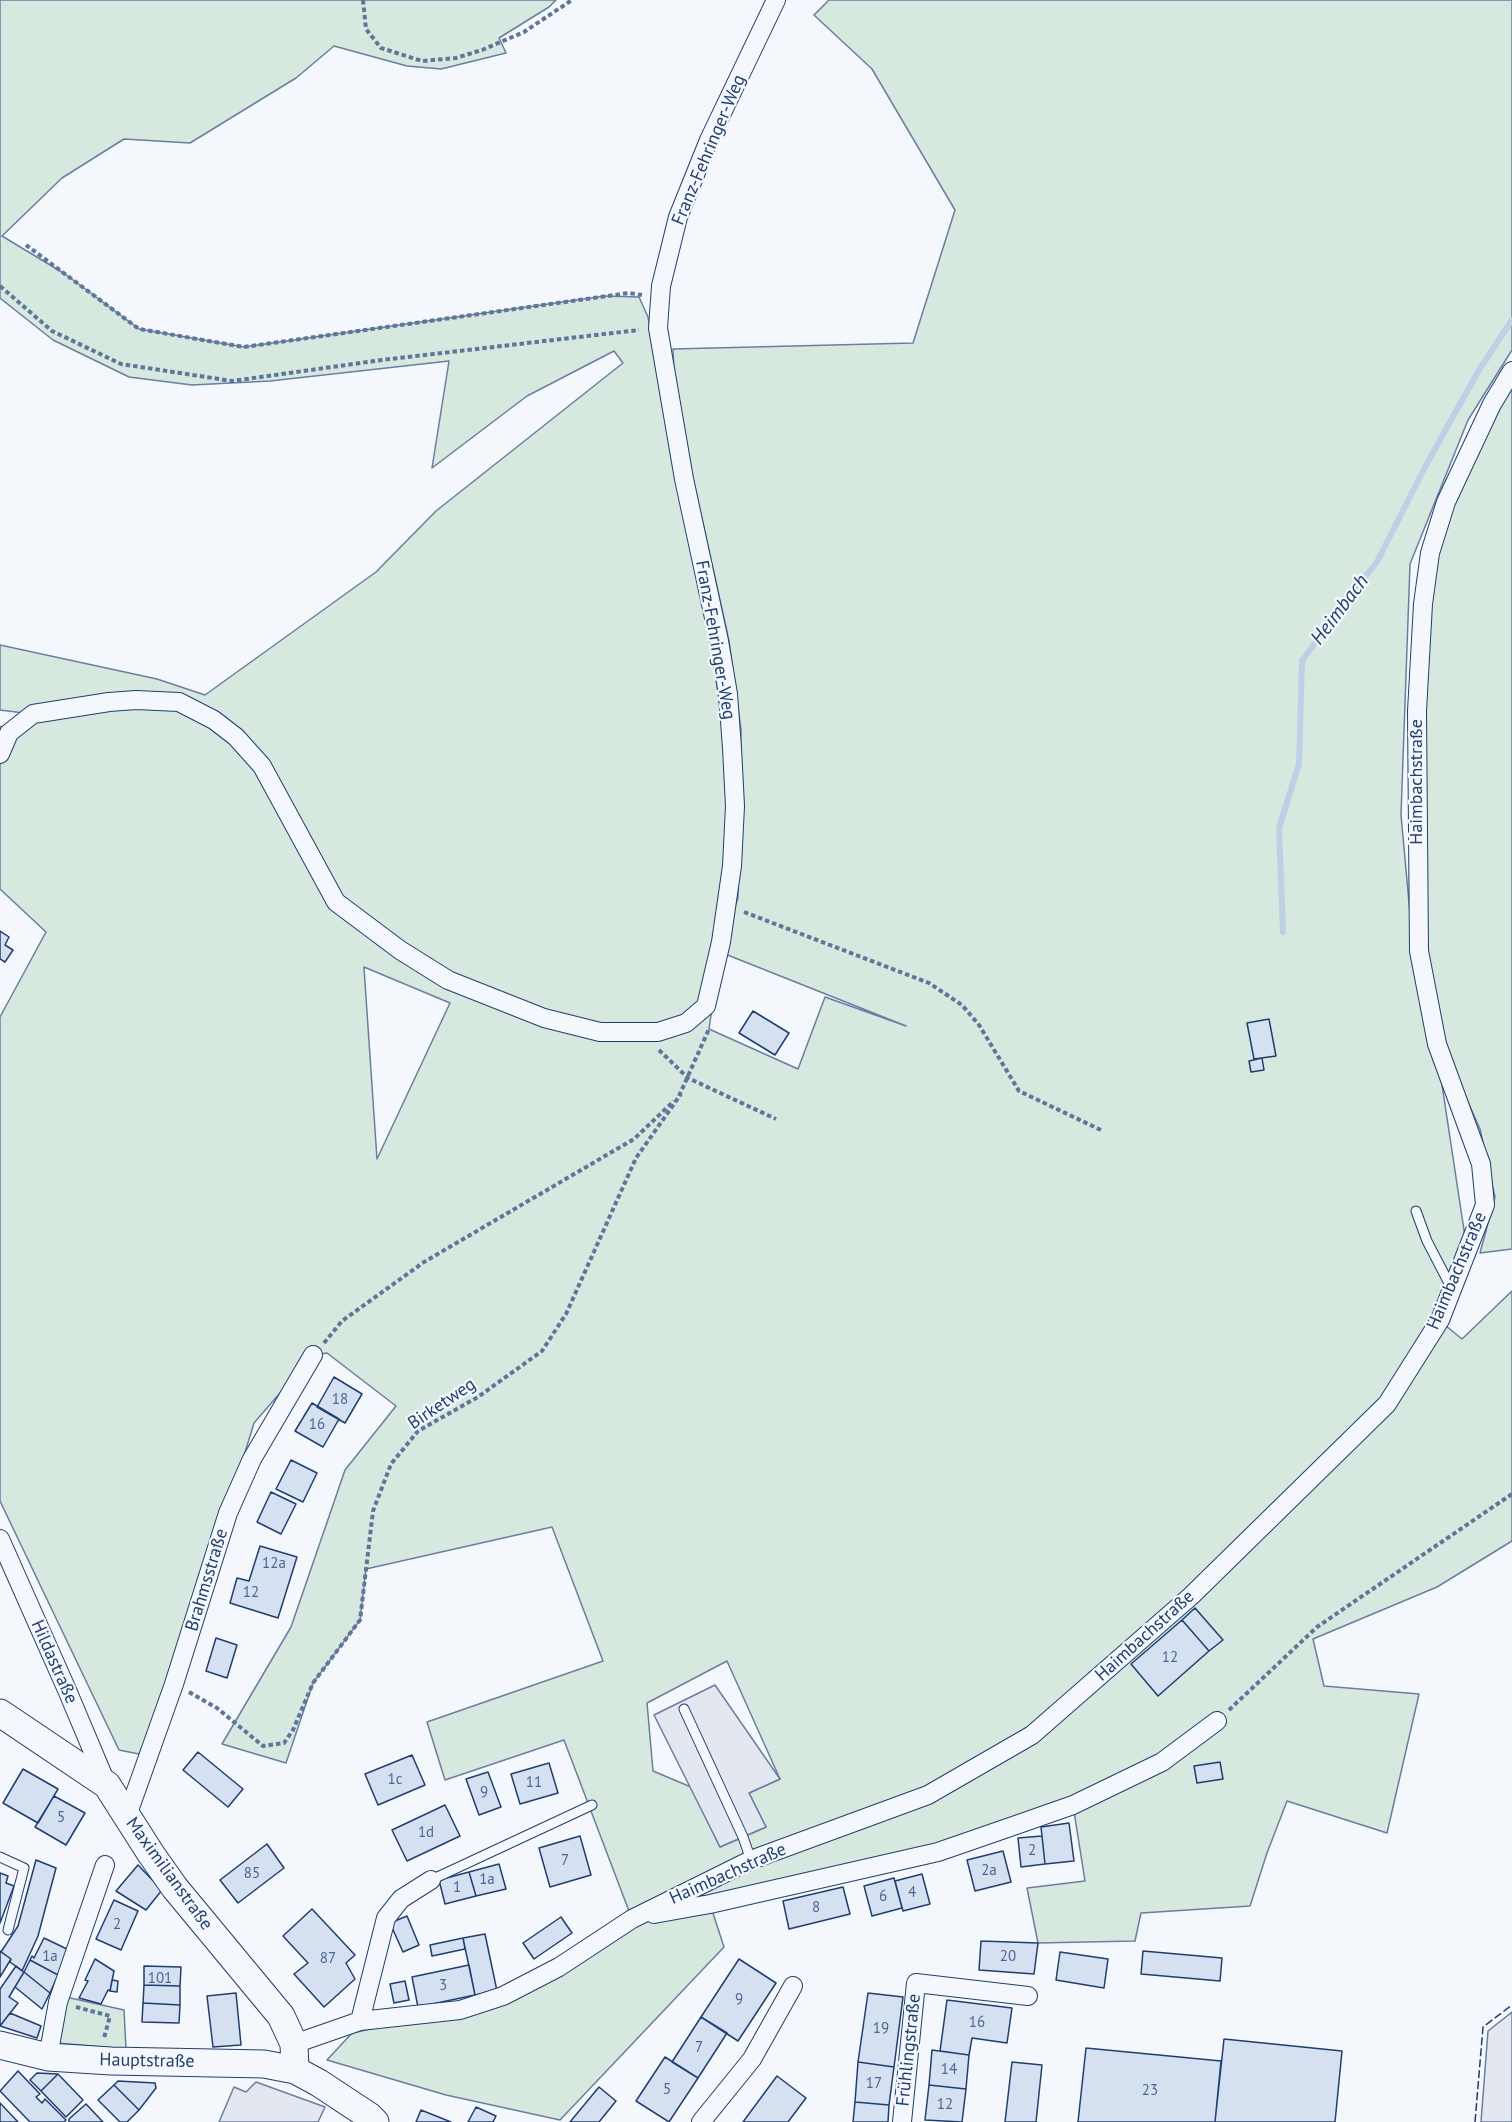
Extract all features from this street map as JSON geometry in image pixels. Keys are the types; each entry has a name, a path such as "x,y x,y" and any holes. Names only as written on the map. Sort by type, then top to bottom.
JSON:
{"main road":[{"name":"Maximilianstraße","path":"0,1713 107,1785 175,1888 281,2016 294,2057"},
{"name":"Hauptstraße","path":"0,2045 48,2057 111,2061 264,2064 294,2057 319,2083 375,2122"}],"street":[{"name":"Franz-Fehringer-Weg","path":"706,1005 721,942 732,866 735,806 728,694 719,641 684,479 658,328 661,286 678,218 709,140 776,0"},
{"name":"Haimbachstraße","path":"294,2057 360,2021 460,2010 503,1996 559,1967 632,1919 751,1860 928,1795 1032,1735 1191,1596 1387,1404 1440,1320 1485,1205 1481,1164 1437,1044 1419,951 1417,711 1423,604 1430,553 1446,502 1492,404 1512,371"},
{"path":"0,754 4,729 33,714 109,702 136,700 179,702 214,720 236,737 262,766 336,902 400,950 448,980 544,1018 600,1032 658,1032 686,1023 706,1005"},
{"name":"Brahmsstraße","path":"127,1816 174,1684 228,1513 252,1459 313,1355"},
{"name":"Hildastraße","path":"0,1539 68,1690 107,1785"},
{"name":"Haimbachstraße","path":"632,1919 710,1904 949,1848 1073,1805 1162,1762 1217,1721"},
{"path":"48,2057 58,2002 105,1865"},
{"path":"360,2021 386,1918 401,1899 430,1880"},
{"name":"Frühlingstraße","path":"902,2122 916,1983 1028,1996"},
{"path":"701,2122 752,2059 793,1986"}],"lane":[{"path":"1416,1211 1427,1242 1452,1288"},
{"path":"684,1709 743,1837 751,1860"},
{"path":"430,1880 592,1805"},
{"path":"0,1857 24,1868 8,1929"}],"path":[{"path":"363,0 366,29 381,48 422,61 456,58 482,50 524,32 572,0"},
{"path":"0,286 52,331 121,364 232,381 381,360 658,328 648,296 628,293 244,347 139,329 26,245"},
{"path":"727,905 929,983 962,1005 979,1025 1019,1091 1103,1131"},
{"path":"313,1355 342,1321 424,1262 634,1139 681,1094 709,1029 706,1005"},
{"path":"640,1032 688,1078 776,1119"},
{"name":"Birketweg","path":"174,1684 217,1708 263,1746 284,1743 293,1730 313,1683 360,1620 373,1511 391,1464 418,1431 478,1397 542,1350 566,1314 636,1158 681,1094"},
{"path":"1217,1721 1317,1627 1512,1494"},
{"path":"58,2002 110,2016 104,2038"}],"shaded area":[{"path":"0,0 556,0 549,7 499,38 506,53 441,69 407,66 334,46 296,78 190,143 124,139 62,178 2,236 65,274 139,329 244,347 605,296 639,297 648,317 704,593 728,764 727,867 720,949 738,898 741,730 729,641 675,396 673,349 913,343 955,210 872,69 814,15 829,0 1512,0 1512,350 1468,420 1410,564 1401,815 1415,968 1442,1085 1467,1250 1440,1321 1462,1339 1512,1291 1512,1541 1437,1587 1313,1639 1324,1686 1419,1694 1387,1833 1287,1801 1250,1906 1141,1913 1135,1941 1038,1943 1027,1888 1085,1881 1073,1805 1070,1799 929,1846 710,1904 724,1947 560,2120 446,2095 327,2060 352,2033 460,2010 632,1919 564,1740 445,1780 427,1722 603,1661 552,1527 366,1569 360,1620 313,1683 286,1763 222,1744 291,1627 345,1470 396,1406 327,1353 313,1355 254,1423 174,1684 139,1754 119,1750 0,1501 0,1017 46,932 0,889 0,726 9,732 32,714 0,710 0,645 157,679 205,695 376,572 436,511 623,363 614,351 527,396 432,468 449,361 270,381 192,385 129,377 53,340 0,298","holes":["720,952 906,1026 825,997 798,1069 709,1029","364,967 450,1003 377,1159","727,1661 780,1779 749,1793 766,1827 720,1847 691,1787 653,1771 647,1703"]},
{"path":"1512,373 1512,1249 1480,1253 1495,1197 1480,1129 1435,1028 1423,943 1417,718 1432,566 1457,482"},
{"path":"715,1685 780,1779 749,1793 766,1827 720,1847 654,1715"},
{"path":"66,1997 124,2010 126,2049 57,2043"},
{"path":"1512,2012 1512,2122 1481,2122 1488,2031"},
{"path":"256,2082 325,2107 318,2122 219,2122 234,2087 246,2092"}],"building":[{"path":"0,931 9,937 5,945 13,950 5,962 0,959"},
{"path":"753,1011 789,1033 775,1055 739,1033"},
{"path":"1269,1019 1276,1056 1254,1059 1247,1023"},
{"path":"1262,1058 1264,1070 1251,1072 1249,1061"},
{"path":"334,1377 362,1394 345,1423 317,1407"},
{"path":"312,1403 339,1419 323,1447 295,1431"},
{"path":"291,1460 317,1473 303,1502 276,1489"},
{"path":"271,1492 296,1504 281,1534 257,1522"},
{"path":"260,1546 297,1557 278,1618 230,1603 237,1578 249,1581"},
{"path":"1195,1608 1223,1640 1209,1651 1182,1620"},
{"path":"1182,1620 1209,1651 1158,1696 1131,1664"},
{"path":"216,1638 237,1645 227,1678 206,1671"},
{"path":"198,1752 243,1789 228,1807 183,1770"},
{"path":"412,1755 425,1785 378,1805 365,1774"},
{"path":"1220,1762 1223,1779 1197,1783 1194,1766"},
{"path":"549,1763 558,1793 520,1804 511,1774"},
{"path":"23,1769 58,1789 38,1823 3,1803"},
{"path":"488,1772 501,1807 479,1815 466,1779"},
{"path":"54,1796 85,1813 66,1845 35,1827"},
{"path":"445,1805 460,1836 407,1861 392,1830"},
{"path":"1069,1823 1074,1861 1045,1864 1041,1827"},
{"path":"580,1836 591,1875 550,1887 539,1848"},
{"path":"1042,1836 1045,1864 1021,1867 1018,1838"},
{"path":"267,1844 284,1868 238,1903 220,1880"},
{"path":"1003,1851 1011,1882 975,1891 967,1860"},
{"path":"36,1860 56,1868 38,1936 22,1971 1,1952 18,1926"},
{"path":"499,1864 506,1889 476,1896 469,1872"},
{"path":"138,1865 162,1890 146,1910 116,1891"},
{"path":"469,1872 476,1896 445,1904 439,1880"},
{"path":"0,1873 8,1876 6,1883 14,1886 0,1923"},
{"path":"922,1874 930,1904 903,1911 895,1881"},
{"path":"894,1878 902,1908 872,1916 864,1886"},
{"path":"843,1887 850,1914 789,1929 783,1901"},
{"path":"114,1900 138,1911 121,1950 96,1939"},
{"path":"312,1909 355,1955 346,1963 355,1979 324,2007 294,1974 308,1963 283,1936"},
{"path":"407,1916 419,1945 403,1952 390,1923"},
{"path":"561,1917 572,1933 534,1959 523,1943"},
{"path":"485,1934 497,1991 475,1995 463,1938"},
{"path":"44,1938 69,1950 58,1975 30,1960 32,1956 34,1958"},
{"path":"463,1938 465,1949 432,1956 430,1945"},
{"path":"981,1941 1038,1943 1034,1974 979,1970"},
{"path":"0,1951 11,1959 0,1977"},
{"path":"1143,1951 1222,1958 1220,1981 1141,1974"},
{"path":"1060,1952 1108,1959 1104,1988 1056,1980"},
{"path":"95,1959 114,1971 110,1991 108,1990 101,2004 79,1998 88,1981 85,1980"},
{"path":"739,1959 776,1983 738,2041 701,2017"},
{"path":"30,1960 58,1975 50,1993 24,1972"},
{"path":"469,1965 475,1995 418,2007 412,1977"},
{"path":"16,1966 24,1972 9,1997 18,2003 0,2026 0,1989"},
{"path":"144,1966 181,1967 180,1986 144,1985"},
{"path":"24,1972 50,1993 42,2009 15,1987"},
{"path":"112,1980 118,1981 117,1992 110,1991"},
{"path":"405,1981 409,2000 394,2003 390,1984"},
{"path":"144,1985 180,1986 180,2005 143,2003"},
{"path":"236,1993 241,2045 213,2047 207,1996"},
{"path":"868,1993 903,1997 894,2067 858,2062"},
{"path":"947,2000 1012,2008 1007,2043 972,2038 969,2055 940,2051"},
{"path":"143,2003 180,2005 179,2023 142,2022"},
{"path":"10,2013 41,2026 37,2038 0,2026"},
{"path":"701,2017 727,2033 698,2078 672,2062"},
{"path":"1224,2039 1342,2051 1335,2122 1215,2122"},
{"path":"1086,2048 1221,2061 1215,2122 1078,2122"},
{"path":"932,2050 969,2055 966,2089 929,2085"},
{"path":"665,2057 698,2078 669,2122 636,2101"},
{"path":"858,2062 894,2067 889,2105 855,2102"},
{"path":"1012,2062 1042,2065 1036,2122 1005,2122"},
{"path":"18,2071 40,2094 36,2097 42,2103 45,2099 66,2120 64,2122 30,2122 0,2091"},
{"path":"37,2073 58,2074 41,2091 30,2080"},
{"path":"58,2074 83,2100 66,2117 41,2091"},
{"path":"777,2076 806,2098 788,2122 743,2122"},
{"path":"118,2081 155,2083 156,2088 139,2110 114,2085"},
{"path":"114,2085 139,2110 127,2122 120,2122 98,2100"},
{"path":"929,2085 966,2089 962,2122 925,2120"},
{"path":"599,2087 616,2101 599,2122 570,2122"},
{"path":"855,2102 889,2105 888,2122 853,2122"},
{"path":"0,2103 18,2122 0,2122"},
{"path":"86,2104 103,2122 69,2122 69,2119"},
{"path":"476,2107 496,2116 493,2122 468,2122"},
{"path":"421,2110 451,2122 416,2122"}],"waterway":[{"name":"Heimbach","path":"1283,932 1279,828 1299,764 1302,661 1377,562 1426,465 1479,370 1512,320"}],"fence":[{"path":"1475,2122 1483,2027 1512,2005"}]}
